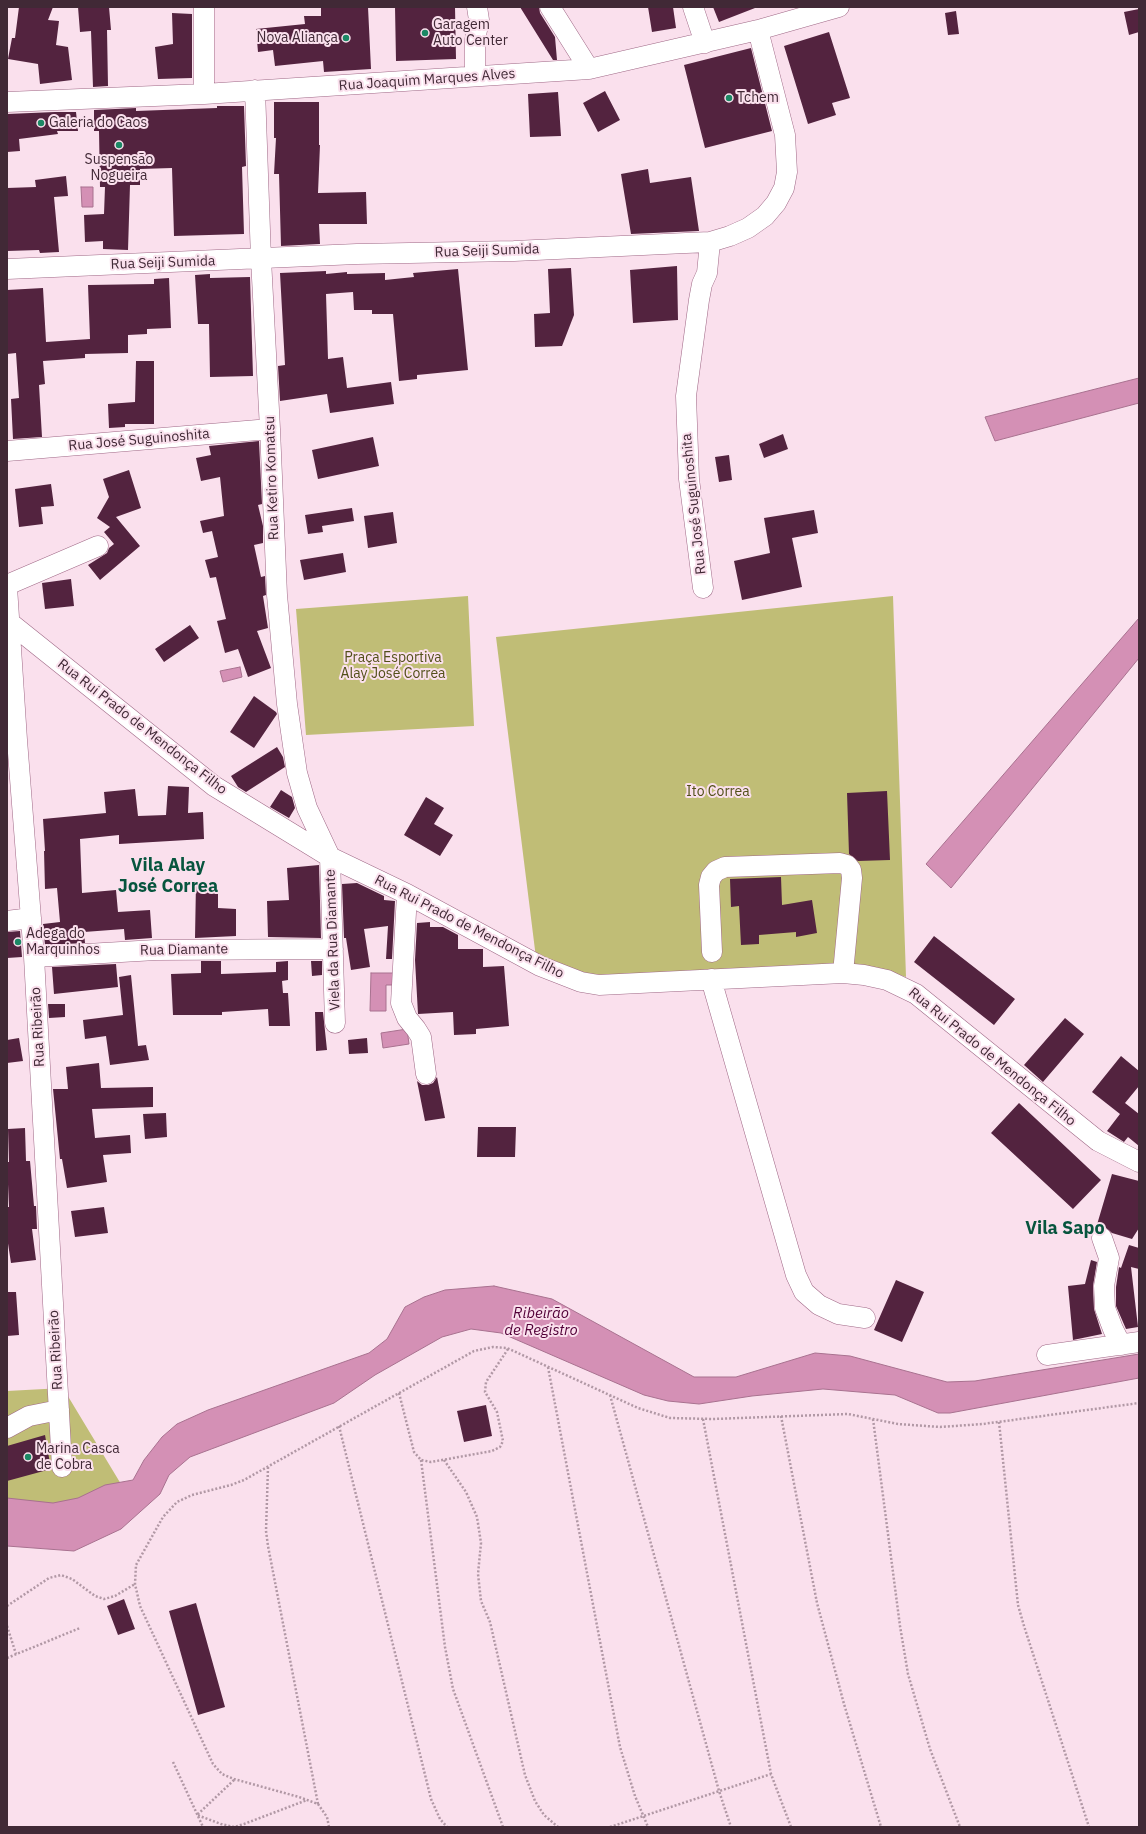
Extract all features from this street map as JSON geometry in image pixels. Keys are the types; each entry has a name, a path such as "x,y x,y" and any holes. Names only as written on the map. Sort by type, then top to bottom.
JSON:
{"street":[{"path":"204,7 204,94"},
{"path":"475,76 475,40 479,20 477,7"},
{"path":"693,7 705,43"},
{"name":"Rua Joaquim Marques Alves","path":"7,102 204,94 589,69 758,30 839,7"},
{"path":"553,8 589,69"},
{"name":"Rua Seiji Sumida","path":"7,269 357,254 522,250 710,242 730,236 748,228 766,216 776,203 784,188 787,172 785,135 758,30"},
{"name":"Rua Ketiro Komatsu","path":"255,90 261,259 277,594 287,704 297,773 307,808 330,857"},
{"name":"Rua José Suguinoshita","path":"703,588 689,480 686,432 686,396 699,300 702,284 708,267 710,242"},
{"name":"Rua José Suguinoshita","path":"7,451 270,429"},
{"path":"7,586 98,546"},
{"name":"Rua Ribeirão","path":"7,586 34,957 62,1467"},
{"name":"Rua Rui Prado de Mendonça Filho","path":"9,622 199,775 330,857 408,894 540,966 582,982 599,985 843,973 864,974 887,980 916,994 1098,1142 1139,1162"},
{"name":"Viela da Rua Diamante","path":"330,857 335,1022"},
{"path":"712,952 709,885 711,877 716,871 725,867 840,863 847,865 851,870 852,878 843,973"},
{"path":"408,894 401,1002 407,1018 421,1037 426,1074"},
{"path":"7,921 31,918"},
{"name":"Rua Diamante","path":"34,957 156,950 333,949"},
{"path":"711,979 796,1276 804,1292 819,1305 838,1314 866,1318"},
{"path":"1102,1238 1109,1258 1104,1286 1105,1308 1113,1329 1130,1344"},
{"path":"1047,1355 1130,1344"},
{"path":"7,1428 29,1416 59,1410"}],"path":[{"path":"318,1804 234,1780 222,1774 213,1764 140,1606 135,1584 136,1565 163,1517 177,1502 192,1494 231,1485 474,1352 493,1347 508,1349 638,1408 670,1418 703,1419 848,1414 898,1424 940,1428 999,1422 1139,1403"},
{"path":"421,1460 431,1462 444,1460 492,1451 500,1447 503,1441 497,1412 485,1392 486,1382 508,1349"},
{"path":"548,1367 620,1747 635,1796 648,1827"},
{"path":"399,1393 414,1452 421,1460 445,1647 453,1689 503,1827"},
{"path":"610,1395 719,1791 731,1827"},
{"path":"780,1416 817,1603 844,1704 881,1827"},
{"path":"703,1419 771,1774 791,1827"},
{"path":"873,1419 900,1626 908,1674 930,1749 960,1827"},
{"path":"999,1422 1018,1604 1089,1827"},
{"path":"340,1426 431,1799 440,1819 447,1827"},
{"path":"444,1460 466,1492 477,1517 481,1543 478,1574 481,1601 490,1622 525,1774 535,1801 544,1815 558,1827"},
{"path":"268,1466 266,1531 268,1546 318,1804 327,1817 329,1827"},
{"path":"7,1606 49,1578 61,1575 72,1579 95,1596 104,1599 115,1596 135,1584"},
{"path":"7,1626 16,1654"},
{"path":"7,1658 80,1628"},
{"path":"173,1762 203,1827"},
{"path":"610,1827 771,1774"},
{"path":"197,1815 234,1780"},
{"path":"197,1815 221,1824 234,1826 244,1824 307,1800"}],"green space":[{"name":"Praça Esportiva Alay José Correa","path":"468,596 474,726 306,735 296,609"},
{"name":"Ito Correa","path":"893,596 906,977 879,968 846,963 602,975 578,973 536,958 496,637"},
{"path":"63,1388 130,1499 7,1529 7,1391"}],"water":[{"path":"81,187 93,187 93,207 82,207"},
{"path":"1139,378 1139,403 995,441 985,417"},
{"path":"1139,618 1139,658 951,888 926,864"},
{"path":"240,667 242,677 223,682 220,671"},
{"path":"371,973 396,973 395,985 386,985 386,1011 370,1011"},
{"path":"407,1029 409,1044 383,1048 381,1033"},
{"name":"Ribeirão de Registro","path":"494,1286 552,1299 694,1377 736,1377 815,1353 850,1356 947,1382 975,1381 1139,1354 1139,1378 950,1413 938,1413 895,1395 823,1389 752,1396 699,1404 668,1401 644,1395 501,1333 471,1329 442,1337 375,1375 334,1403 190,1457 169,1475 160,1494 121,1529 74,1551 7,1546 7,1498 53,1503 78,1498 105,1485 133,1480 144,1460 162,1437 177,1424 208,1410 369,1353 387,1339 405,1307 424,1297 445,1290"}],"building":[{"path":"19,7 53,7 48,20 59,21 56,45 68,47 72,80 40,84 38,64 8,59 12,38 15,38"},
{"path":"78,7 109,7 111,30 107,30 108,86 93,87 91,31 80,32"},
{"path":"321,7 368,7 371,69 324,72 323,61 275,66 273,50 258,52 256,29 305,24 304,16 321,16"},
{"name":"Garagem Auto Center","path":"395,7 455,7 456,59 396,61"},
{"path":"520,7 539,7 540,13 555,37 557,60 553,60"},
{"path":"648,7 673,7 676,28 652,32"},
{"path":"713,7 755,7 755,8 719,22"},
{"path":"1139,9 1139,32 1129,35 1124,12"},
{"path":"956,11 959,34 948,35 945,13"},
{"path":"172,13 192,14 192,78 158,79 155,47 173,44"},
{"path":"829,32 850,98 832,103 836,115 808,124 784,46"},
{"name":"Tchem","path":"751,48 772,131 705,148 684,65"},
{"path":"605,91 620,120 598,132 583,103"},
{"path":"558,92 561,136 530,137 528,94"},
{"path":"274,102 319,102 320,145 318,193 366,192 367,224 319,224 320,244 281,246 279,174 274,174 276,138 274,138"},
{"path":"217,106 244,106 246,166 242,167 244,234 174,236 172,168 140,169 140,185 130,185 128,250 103,249 103,241 85,242 84,215 104,214 105,187 100,187 99,131 94,131 94,110 136,108 136,111 217,108"},
{"path":"76,112 78,131 57,131 58,134 19,139 20,151 7,152 7,114"},
{"path":"648,169 650,183 691,177 699,231 631,234 621,174"},
{"path":"66,176 68,196 54,197 59,252 40,253 39,250 7,251 7,188 36,187 35,180"},
{"path":"677,266 678,320 633,323 630,270"},
{"path":"571,268 574,315 562,346 535,347 534,314 550,313 548,269"},
{"path":"458,269 468,370 417,375 417,379 399,381 393,314 372,314 372,310 354,310 353,292 326,294 328,359 343,357 347,388 391,382 394,404 330,413 327,394 280,401 278,366 285,365 280,273 326,271 326,274 347,272 347,274 385,273 385,280 414,277 413,273"},
{"path":"210,274 210,278 250,277 253,376 210,377 209,324 198,324 195,275"},
{"path":"169,278 171,328 147,329 147,334 128,335 128,353 85,354 85,358 43,361 45,384 39,385 42,437 13,439 11,399 19,398 16,353 7,354 7,290 43,288 46,342 90,339 88,285 154,284 154,279"},
{"path":"136,361 154,361 154,424 125,424 125,427 109,428 108,404 135,402"},
{"path":"783,434 788,449 764,458 759,444"},
{"path":"373,437 379,466 318,479 312,450"},
{"path":"259,441 262,504 258,505 263,526 263,543 254,545 261,577 265,576 266,595 263,596 268,628 257,631 271,668 248,677 238,649 225,653 217,621 226,619 216,577 210,578 205,560 218,557 212,531 203,533 200,521 224,516 220,477 201,481 196,458 211,455 209,446"},
{"path":"729,455 732,480 719,482 715,457"},
{"path":"129,470 141,508 116,517 140,546 100,580 88,565 107,553 109,548 114,544 104,532 110,527 97,518 109,497 103,479"},
{"path":"51,484 54,506 41,507 43,524 19,527 15,489"},
{"path":"352,508 354,521 322,526 323,532 308,534 305,515"},
{"path":"814,510 818,533 792,538 802,587 742,600 734,561 770,553 764,518"},
{"path":"393,512 397,543 368,548 364,516"},
{"path":"343,553 346,572 304,580 300,560"},
{"path":"71,579 74,606 45,609 42,583"},
{"path":"190,625 199,638 164,662 155,649"},
{"path":"254,696 277,714 254,748 230,732"},
{"path":"277,747 283,757 285,767 246,792 238,787 231,776"},
{"path":"168,786 189,787 188,813 203,812 204,839 119,844 119,835 80,839 82,893 116,890 118,912 150,910 152,938 125,940 124,929 84,932 85,943 45,945 43,924 60,922 57,888 45,889 43,819 106,813 104,792 135,789 138,816 166,815"},
{"path":"281,790 292,797 295,808 289,818 270,807"},
{"path":"887,791 890,860 858,861 849,854 847,793"},
{"path":"426,797 444,808 434,824 453,835 440,856 404,835"},
{"path":"319,865 321,938 268,937 267,901 289,900 287,868"},
{"path":"781,877 782,905 812,900 817,933 796,937 796,932 759,935 759,944 741,945 739,906 731,907 730,879"},
{"path":"196,883 218,883 218,908 236,909 236,936 195,938"},
{"path":"357,883 384,896 384,900 395,901 392,959 386,959 388,926 364,929 370,967 351,970 346,938 344,938 342,884"},
{"path":"430,922 430,927 443,927 458,935 458,949 483,949 483,967 504,966 509,1026 476,1029 476,1034 454,1035 453,1012 418,1014 415,960 417,923"},
{"path":"20,931 22,957 7,958 7,932"},
{"path":"934,936 1015,999 994,1025 914,962"},
{"path":"201,961 221,961 221,974 276,972 276,962 288,961 288,980 282,981 283,993 288,993 290,1026 269,1026 268,1009 222,1012 222,1015 173,1015 171,974 201,973"},
{"path":"311,961 322,961 322,975 312,976"},
{"path":"116,964 118,987 54,994 52,967"},
{"path":"131,975 138,1046 146,1045 149,1060 110,1065 106,1036 85,1039 83,1020 123,1015 119,977"},
{"path":"48,1004 65,1004 65,1017 49,1018"},
{"path":"315,1012 323,1012 327,1050 316,1051"},
{"path":"1065,1018 1084,1034 1043,1082 1024,1065"},
{"path":"19,1038 23,1061 7,1063 7,1040"},
{"path":"367,1038 368,1053 349,1054 348,1040"},
{"path":"1121,1056 1139,1071 1139,1086 1125,1103 1139,1114 1139,1146 1128,1137 1124,1142 1107,1131 1120,1114 1092,1092"},
{"path":"99,1063 101,1088 153,1087 153,1107 92,1109 95,1138 130,1135 131,1153 103,1155 107,1182 67,1188 62,1159 60,1159 53,1089 68,1089 66,1067"},
{"path":"437,1077 445,1118 425,1121 417,1081 422,1085 428,1085 433,1083"},
{"path":"1019,1103 1101,1180 1073,1209 991,1133"},
{"path":"166,1113 167,1137 145,1139 143,1114"},
{"path":"478,1127 516,1127 515,1157 477,1157"},
{"path":"25,1128 26,1161 30,1161 34,1206 36,1206 37,1229 32,1229 36,1260 11,1263 7,1237 7,1207 9,1207 7,1162 9,1162 8,1129"},
{"path":"1112,1174 1139,1181 1139,1228 1132,1239 1112,1233 1105,1227 1096,1228"},
{"path":"104,1207 108,1233 75,1237 71,1211"},
{"path":"1129,1245 1139,1248 1139,1269 1131,1267 1138,1327 1126,1329 1116,1306 1116,1287 1119,1267 1121,1268"},
{"path":"1091,1260 1097,1262 1093,1286 1094,1309 1102,1334 1073,1340 1068,1286 1085,1284"},
{"path":"896,1280 924,1292 902,1342 874,1330"},
{"path":"7,1292 16,1292 19,1335 7,1336"},
{"path":"486,1405 492,1436 464,1442 457,1411"},
{"name":"Marina Casca de Cobra","path":"45,1435 51,1469 7,1481 7,1446"},
{"path":"124,1599 135,1629 118,1635 107,1606"},
{"path":"196,1603 225,1707 198,1715 169,1611"}],"place":[{"name":"Garagem Auto Center","path":"425,33"},
{"name":"Nova Aliança","path":"346,38"},
{"name":"Tchem","path":"729,98"},
{"name":"Galeria do Caos","path":"41,123"},
{"name":"Suspensão Nogueira","path":"119,145"},
{"name":"Adega do Marquinhos","path":"18,942"},
{"name":"Marina Casca de Cobra","path":"28,1457"}],"district":[{"name":"Vila Alay José Correa","path":"168,876"},
{"name":"Vila Sapo","path":"1065,1229"}]}
